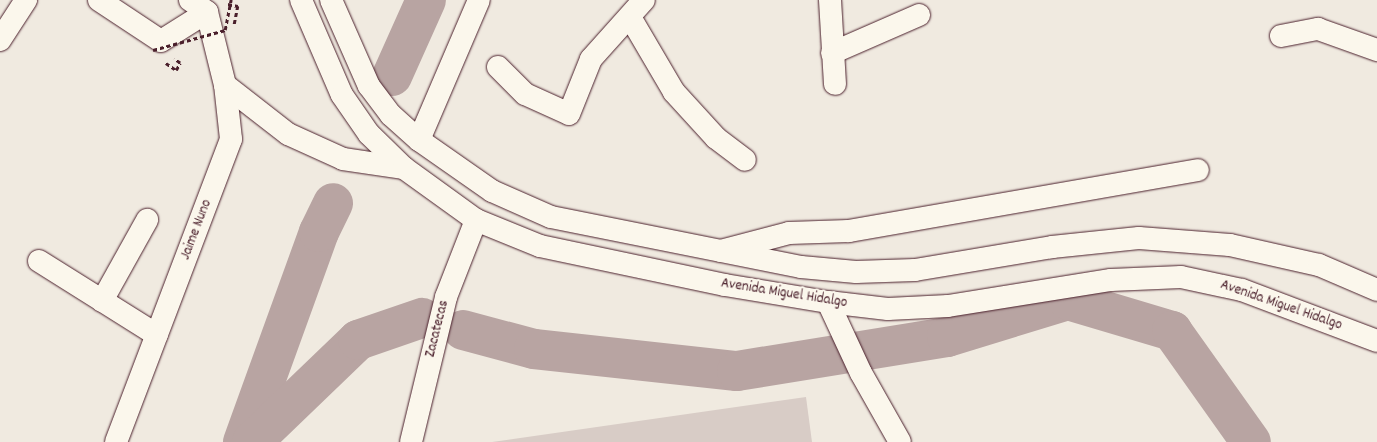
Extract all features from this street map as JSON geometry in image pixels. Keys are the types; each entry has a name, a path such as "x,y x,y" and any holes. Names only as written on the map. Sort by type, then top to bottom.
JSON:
{"main road":[{"path":"0,40 26,0"},
{"path":"99,0 161,41 203,4"},
{"name":"Avenida Miguel Hidalgo","path":"301,0 342,95 370,134 404,168 476,220 540,246 725,285 828,302 888,309 948,306 1112,280 1181,277 1242,290 1377,341"},
{"name":"Avenida Miguel Hidalgo","path":"331,0 369,86 391,115 419,140 492,192 551,217 801,267 856,272 915,270 1052,247 1139,238 1230,244 1319,265 1377,290"},
{"path":"419,140 479,0"},
{"path":"498,67 525,94 569,114 591,59 644,0"},
{"path":"830,0 835,84"},
{"name":"Jaime Nuno","path":"116,442 231,139 225,85 203,4"},
{"path":"832,52 919,15"},
{"path":"630,17 674,92 716,138 745,160"},
{"path":"1281,36 1318,29 1377,50"},
{"path":"225,85 288,134 343,159 404,168"},
{"path":"721,251 789,234 849,231 1198,170"},
{"path":"102,301 147,220"},
{"name":"Zacatecas","path":"411,442 446,297 476,220"},
{"path":"39,261 156,335"},
{"path":"828,302 861,373 900,442"}],"path":[{"path":"153,50 225,30 231,0"},
{"path":"234,28 238,6"}],"shaded area":[{"path":"806,397 812,442 492,442"}],"waterway":[{"path":"392,76 426,0"},
{"path":"243,442 319,232 333,203"},
{"path":"463,330 534,349 737,371 947,337 1068,300 1172,331 1251,442"},
{"path":"252,442 358,340 422,318"}]}
